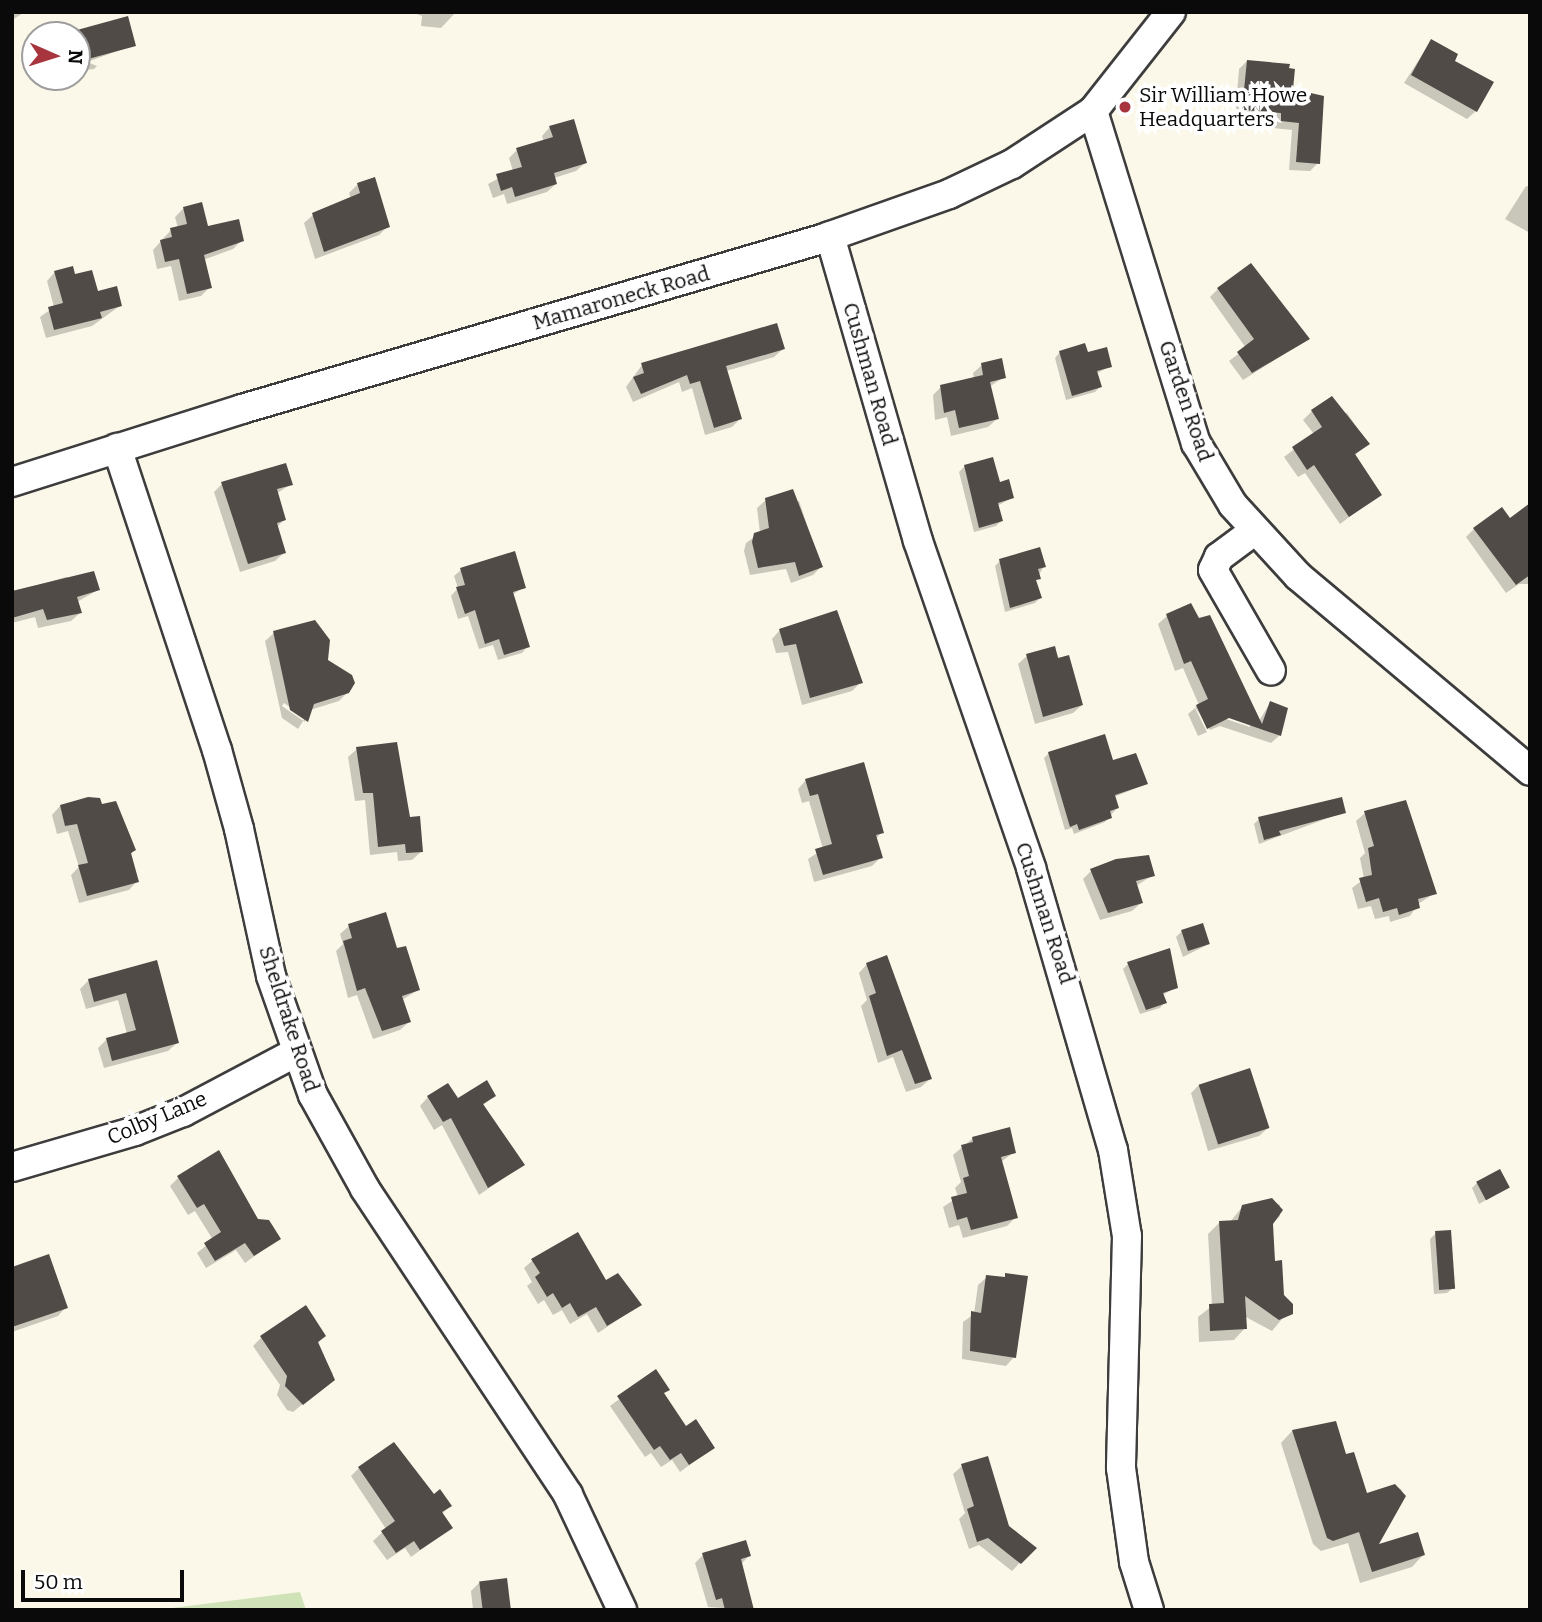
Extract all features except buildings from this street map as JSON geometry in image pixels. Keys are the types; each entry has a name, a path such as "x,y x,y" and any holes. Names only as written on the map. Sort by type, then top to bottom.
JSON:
{"street":[{"name":"Mamaroneck Road","path":"12,482 117,448 830,236 979,180 1093,111 1171,12"},
{"name":"Garden Road","path":"1093,111 1196,443 1226,495 1254,531 1298,576 1530,771"},
{"name":"Cushman Road","path":"830,236 918,541 1035,881 1114,1150 1127,1236 1121,1468 1134,1562 1149,1610"},
{"name":"Sheldrake Road","path":"117,448 217,750 268,962 295,1053 313,1096 365,1189 568,1495 622,1610"},
{"path":"1254,531 1219,557 1213,570 1272,671"},
{"name":"Colby Lane","path":"12,1167 135,1131 183,1112 295,1053"}],"green space":[{"path":"300,1592 306,1610 156,1610"}],"place":[{"name":"Sir William Howe Headquarters","path":"1125,107"}]}
